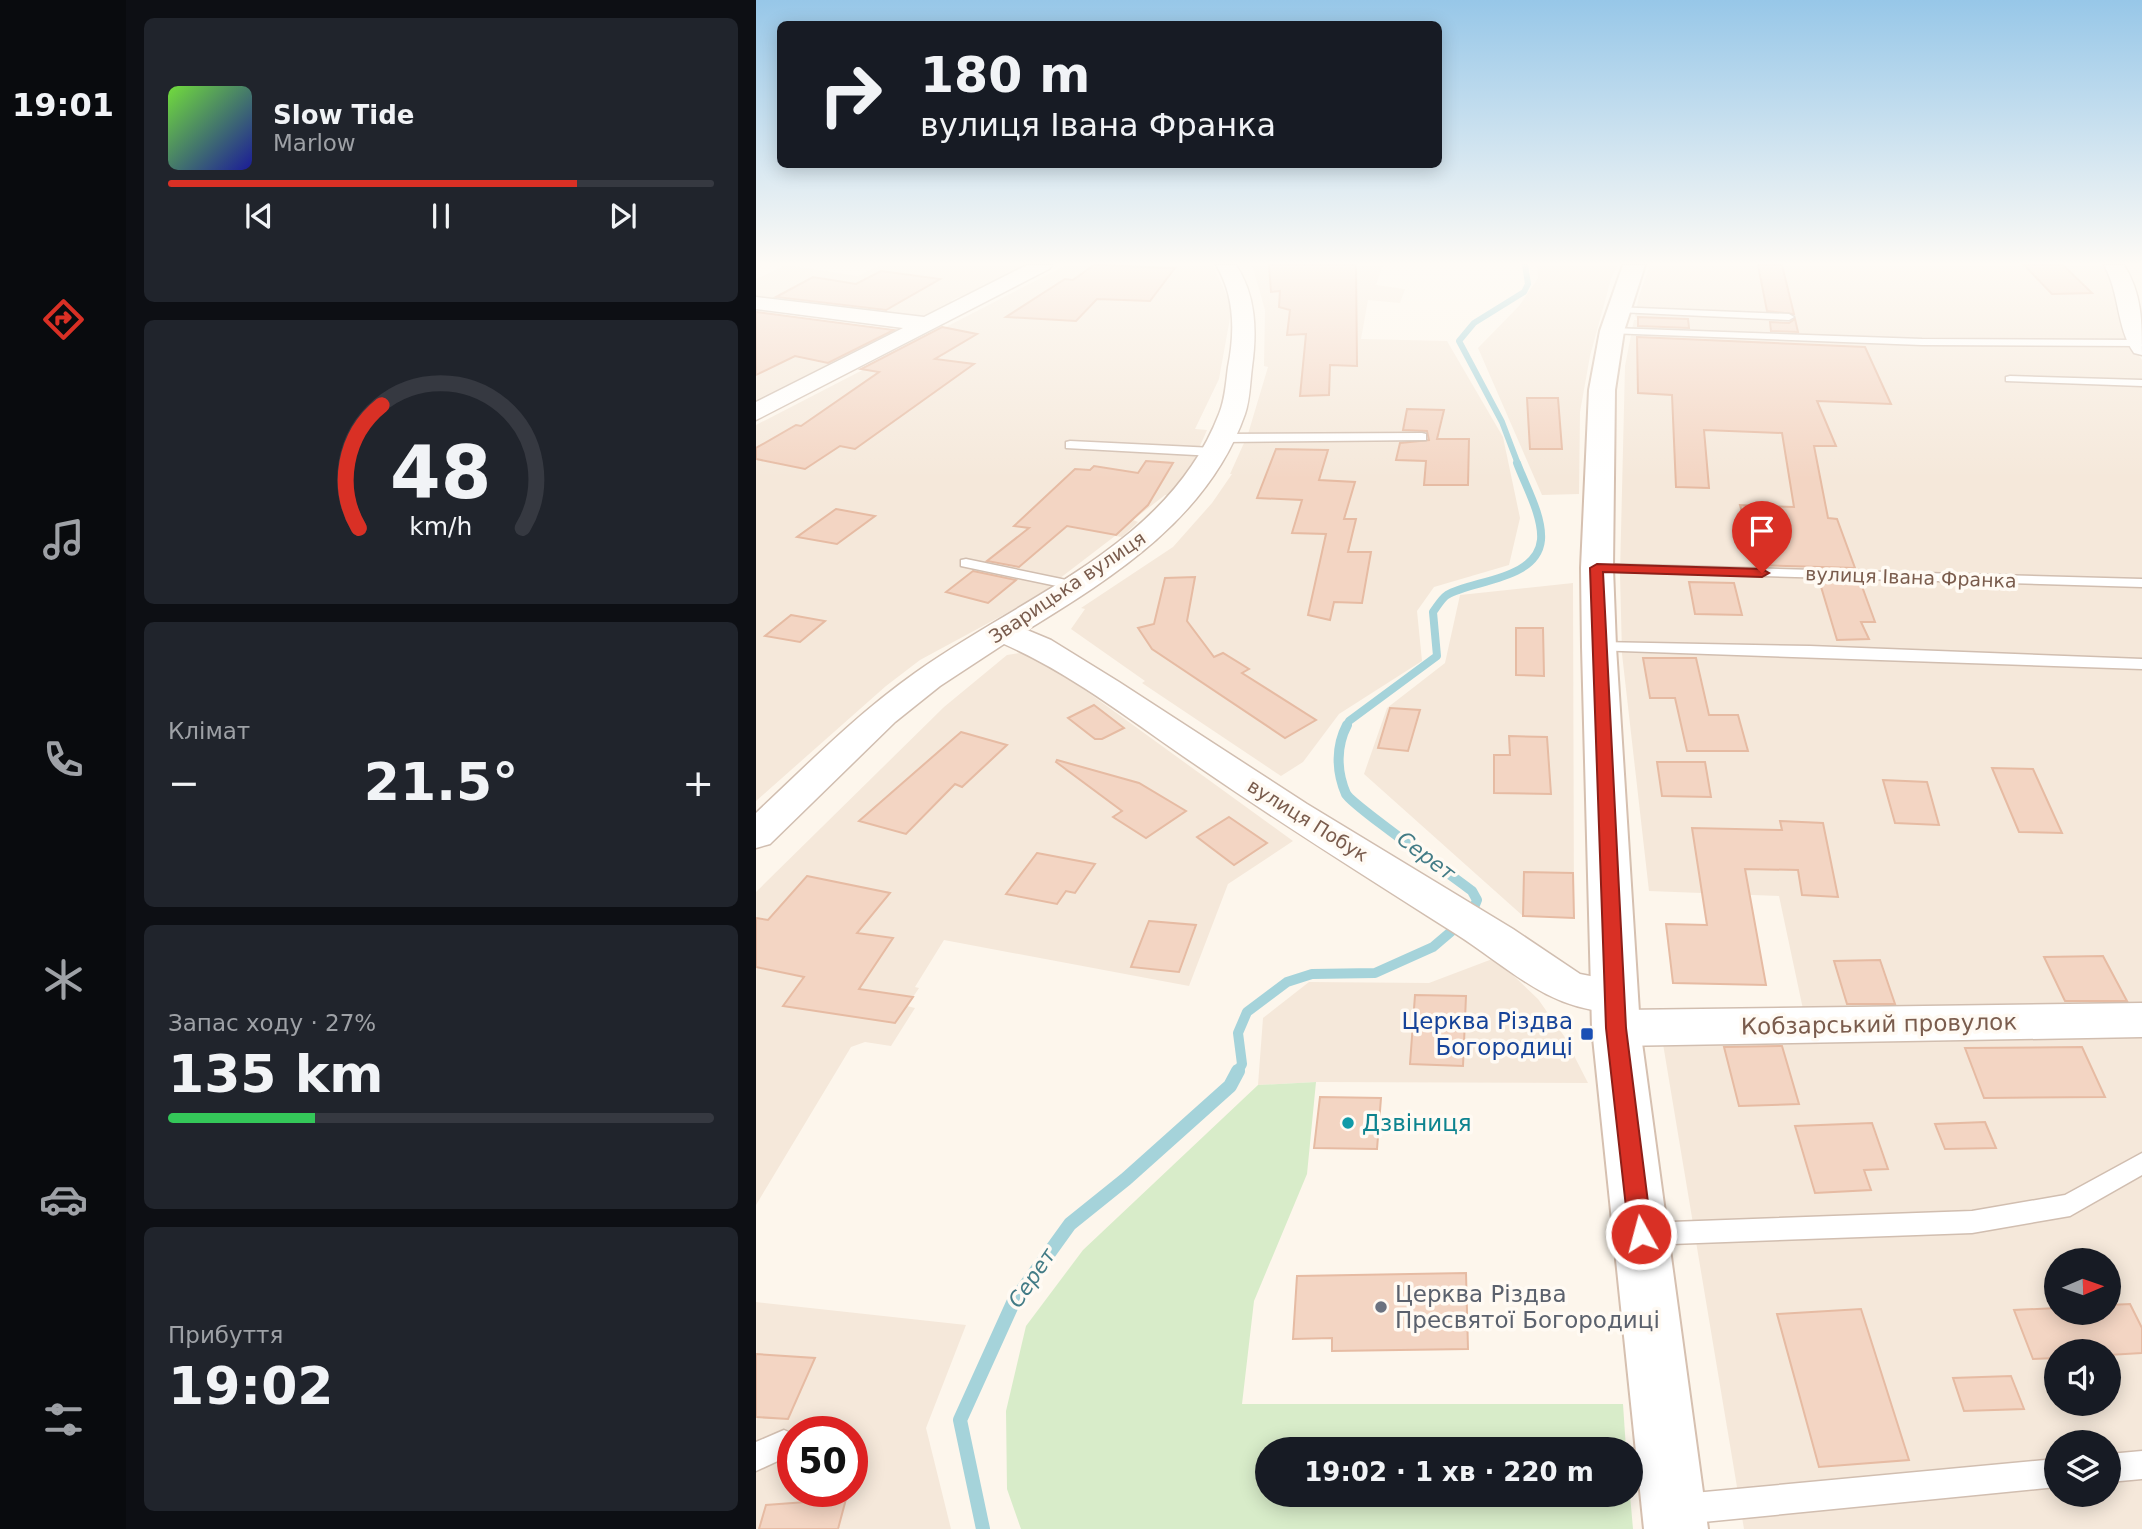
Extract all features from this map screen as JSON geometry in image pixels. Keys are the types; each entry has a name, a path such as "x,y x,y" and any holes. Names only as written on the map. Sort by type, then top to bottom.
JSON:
{"main road":[{"path":"1612,336 1602,390 1597,568 1615,1012 1675,1519"}],"street":[{"path":"756,412 902,336"},
{"name":"Зварицька вулиця","path":"756,835 925,681 1111,563 1170,516 1193,486 1218,445 1238,390 1243,358 1242,336"},
{"name":"вулиця Побук","path":"1004,632 1039,647 1107,689 1293,813 1453,912 1564,986 1587,994 1615,1012"},
{"name":"Кобзарський провулок","path":"1615,1012 2142,1020"}],"lane":[{"path":"1843,336 1922,342 2141,345"},
{"path":"2010,379 2142,383"},
{"path":"1070,445 1218,445 1422,437"},
{"path":"966,563 1076,586"},
{"name":"вулиця Івана Франка","path":"1597,568 2142,583"},
{"path":"1599,647 1810,651 2142,664"},
{"path":"1641,1234 1972,1222 2070,1205 2142,1163"},
{"path":"756,1457 777,1447"},
{"path":"2121,1467 2142,1465"},
{"path":"1675,1519 2044,1474"}],"shaded area":[{"path":"756,336 884,336 756,400"},
{"path":"928,336 1227,336 1219,379 1195,429 1207,430 1193,462 1171,496 1165,495 1133,520 1138,522 1122,537 1115,536 1051,585 1055,587 920,660 886,686 756,801 756,425"},
{"path":"1265,336 1361,336 1361,339 1447,341 1503,437 1520,518 1509,565 1434,587 1417,611 1422,661 1339,714 1303,762 1281,776 1142,683 1145,681 1071,629 1085,609 1081,608 1173,547 1212,503 1232,474 1244,443 1250,438 1248,434 1268,367 1264,366"},
{"path":"1489,336 1595,336 1580,412 1579,494 1542,495 1478,348"},
{"path":"1631,336 2130,336 2132,345 2142,360 2142,1010 1804,1014 1779,896 1649,891 1622,654 1620,574 1625,366"},
{"path":"1573,583 1574,918 1523,916 1364,774 1387,708 1445,663 1460,595"},
{"path":"1020,653 1042,659 1293,841 1228,884 1189,986 944,940 915,987 919,988 907,1006 915,1008 891,1046 865,1042 851,1047 756,1205 756,892 944,707 1007,655"},
{"path":"1495,958 1538,999 1564,1036 1588,1083 1316,1082 1258,1085 1263,1018 1309,982 1429,983"},
{"path":"2142,1031 2142,1529 1744,1529 1662,1038"},
{"path":"756,1302 966,1325 926,1428 951,1529 756,1529"}],"green space":[{"path":"1316,1082 1307,1174 1254,1301 1242,1404 1623,1404 1625,1437 1255,1437 1255,1507 1631,1507 1633,1529 1021,1529 1007,1489 1006,1411 1026,1326 1083,1250 1258,1085"}],"building":[{"path":"756,336 881,336 828,363 795,356 756,375"},
{"path":"924,336 973,336 935,359 974,364 855,449 840,446 805,469 756,459 756,448 796,425 801,426 879,372 861,369"},
{"path":"1306,336 1357,336 1357,366 1330,365 1329,395 1300,396"},
{"path":"1637,337 1865,347 1891,404 1817,401 1836,446 1814,446 1828,518 1837,519 1855,568 1757,565 1740,505 1794,507 1782,433 1704,430 1709,488 1676,487 1672,395 1638,393"},
{"path":"1527,398 1558,398 1562,449 1530,449"},
{"path":"1407,409 1444,410 1437,439 1469,439 1468,485 1424,485 1426,461 1396,460 1400,443 1429,440 1427,431 1403,430"},
{"path":"1276,449 1328,450 1319,480 1355,482 1344,519 1356,519 1348,552 1371,552 1362,603 1334,602 1330,620 1308,615 1326,534 1292,533 1302,500 1257,498"},
{"path":"1146,461 1173,463 1148,505 1116,535 1067,526 1019,567 987,561 1029,528 1014,526 1075,469 1090,470 1094,466 1138,473"},
{"path":"836,509 875,516 837,544 797,537"},
{"path":"973,571 1016,580 988,603 946,592"},
{"path":"1195,577 1187,621 1214,657 1223,653 1249,669 1242,673 1316,720 1285,738 1152,649 1138,628 1154,624 1165,578"},
{"path":"1819,580 1860,581 1875,622 1861,622 1869,639 1837,640"},
{"path":"1689,582 1734,583 1742,615 1695,614"},
{"path":"791,615 825,621 800,642 765,636"},
{"path":"1516,628 1543,628 1544,676 1516,675"},
{"path":"1643,658 1696,658 1709,715 1738,715 1748,751 1687,751 1675,698 1650,698"},
{"path":"1094,705 1124,728 1102,739 1095,739 1068,718"},
{"path":"1390,708 1420,710 1408,751 1378,748"},
{"path":"961,732 1007,745 962,787 955,784 906,834 859,821"},
{"path":"1509,736 1547,737 1551,794 1494,793 1494,755 1510,755"},
{"path":"1057,760 1139,783 1186,811 1146,838 1113,817 1122,811 1056,762"},
{"path":"1657,762 1705,762 1711,797 1662,796"},
{"path":"1992,768 2033,769 2062,833 2019,832"},
{"path":"1883,780 1927,782 1939,825 1895,823"},
{"path":"1229,817 1267,843 1234,865 1197,837"},
{"path":"1780,821 1823,823 1838,897 1802,895 1798,870 1745,869 1766,985 1673,983 1666,924 1707,925 1692,828 1782,830"},
{"path":"1037,853 1095,864 1075,893 1066,891 1057,904 1006,894"},
{"path":"1524,872 1573,873 1574,918 1523,916"},
{"path":"807,876 890,893 857,933 893,938 859,989 913,997 895,1023 783,1006 804,977 756,967 756,918 768,920"},
{"path":"1149,921 1196,925 1179,972 1131,967"},
{"path":"2103,956 2127,1001 2065,1001 2044,957"},
{"path":"1880,960 1895,1004 1847,1004 1834,961"},
{"path":"1415,995 1466,996 1463,1066 1410,1064"},
{"path":"1782,1046 1799,1104 1739,1106 1724,1047"},
{"path":"2082,1047 2105,1097 1984,1098 1965,1048"},
{"name":"Дзвіниця","path":"1320,1097 1381,1098 1377,1149 1314,1148"},
{"path":"1985,1122 1996,1148 1945,1149 1935,1124"},
{"path":"1872,1123 1888,1169 1864,1170 1871,1190 1815,1193 1795,1126"},
{"name":"Церква Різдва Пресвятої Богородиці","path":"1466,1273 1468,1349 1332,1351 1332,1338 1293,1339 1297,1276"},
{"path":"2121,1304 2130,1304 2142,1328 2142,1353 2121,1354 2121,1339 2044,1339 2044,1359 2033,1359 2014,1310 2044,1309 2044,1325 2121,1325"},
{"path":"1861,1309 1909,1460 1819,1467 1777,1314"},
{"path":"756,1354 815,1358 789,1416 756,1417"},
{"path":"2011,1376 2024,1409 1964,1411 1953,1378"},
{"path":"766,1505 844,1507 838,1529 759,1529"}],"waterway":[{"name":"Серет","path":"1463,336 1459,341 1502,422 1518,464"},
{"name":"Серет","path":"1471,915 1477,900 1472,891 1384,826 1346,794 1340,776 1339,759 1343,733 1349,721 1437,656 1433,612 1445,597 1458,590 1516,571 1537,553 1541,540 1539,521 1517,463"},
{"name":"Серет","path":"1237,1073 1242,1064 1238,1033 1247,1012 1287,982 1312,974 1375,973 1433,947 1460,924"},
{"name":"Серет","path":"983,1529 960,1420 1013,1303 1070,1224 1126,1179 1230,1086 1238,1071"}],"place":[{"name":"Церква Різдва Богородиці","path":"1587,1034"},
{"name":"Дзвіниця","path":"1348,1123"},
{"name":"Церква Різдва Пресвятої Богородиці","path":"1381,1307"}],"route":[{"path":"1641,1234 1616,1028 1597,568 1762,573"}]}
